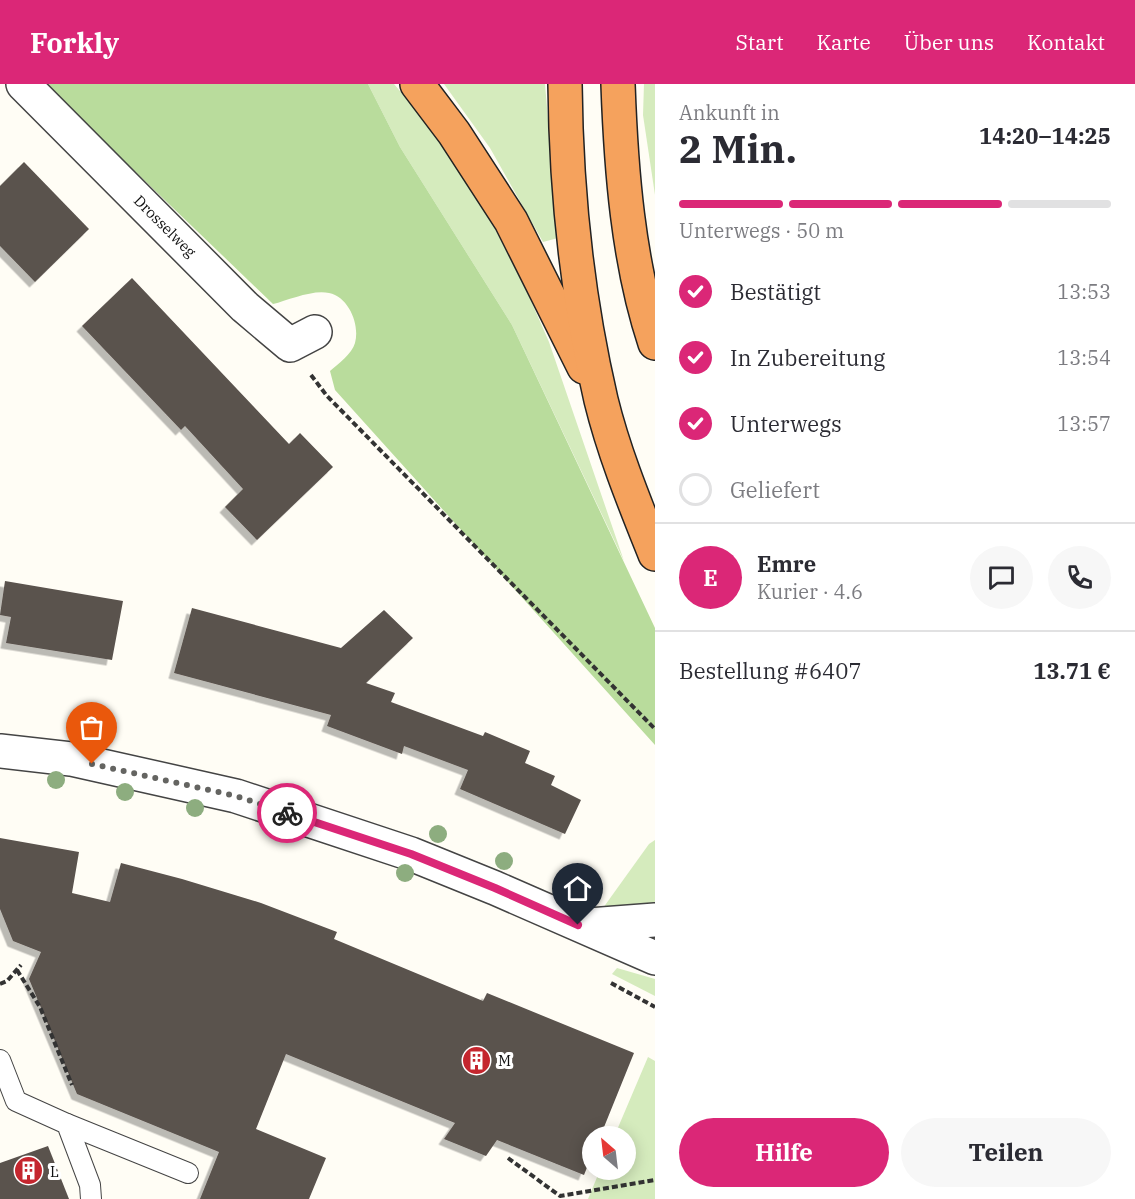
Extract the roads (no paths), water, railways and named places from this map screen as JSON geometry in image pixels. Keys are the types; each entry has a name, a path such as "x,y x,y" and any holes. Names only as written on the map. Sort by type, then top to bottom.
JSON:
{"highway":[{"path":"417,84 454,133 510,221 601,401"},
{"path":"565,84 579,280 601,401 629,488 655,554"},
{"path":"618,84 626,194 634,260 655,343"}],"street":[{"name":"Drosselweg","path":"23,84 245,307 302,338"},
{"path":"0,751 72,759 236,796 411,854 655,958"},
{"path":"578,925 655,920"}],"lane":[{"path":"0,1060 16,1101 188,1173"},
{"path":"67,1124 90,1185 91,1199"}],"place":[{"name":"M","path":"477,1060"},
{"name":"L","path":"29,1171"}]}
